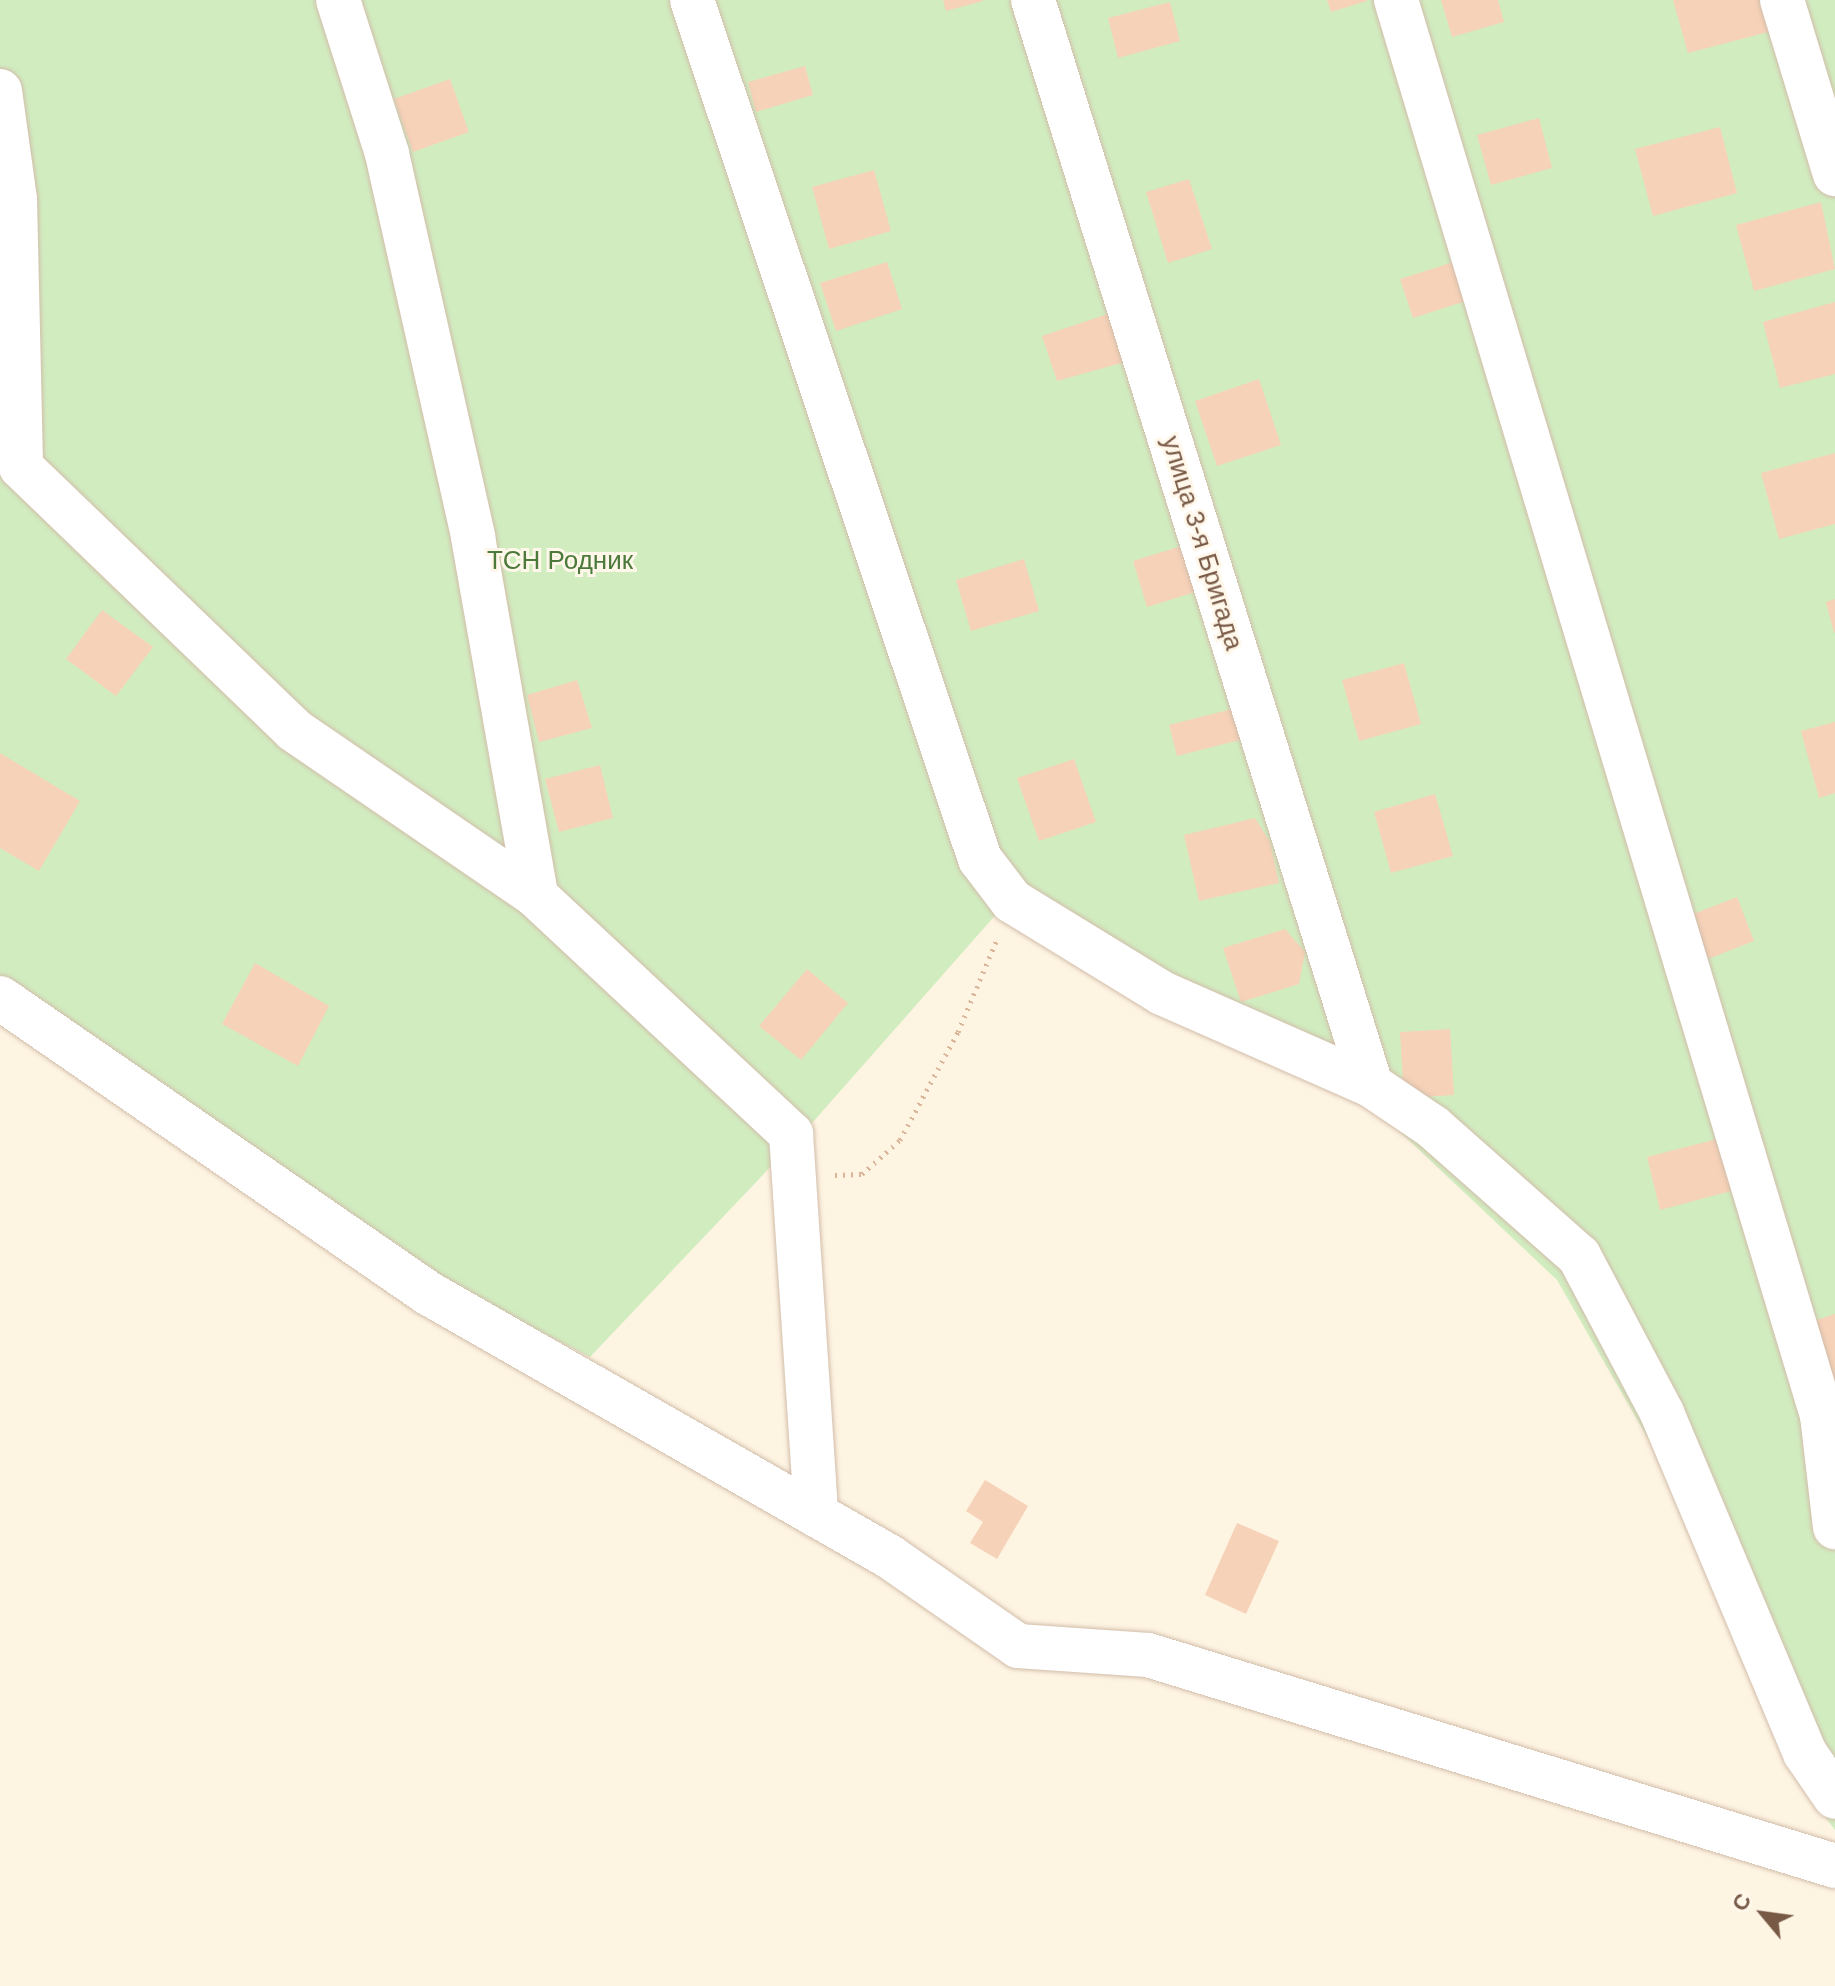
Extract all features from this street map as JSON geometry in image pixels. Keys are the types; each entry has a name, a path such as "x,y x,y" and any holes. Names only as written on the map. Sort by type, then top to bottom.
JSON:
{"lane":[{"path":"338,0 387,154 473,537 536,896"},
{"path":"692,0 980,859 1012,901 1162,993 1371,1085 1433,1127 1579,1256 1662,1413 1805,1753 1835,1797"},
{"name":"улица 3-я Бригада","path":"1033,0 1371,1085"},
{"path":"1396,0 1822,1415 1835,1527"},
{"path":"1782,0 1835,174"},
{"path":"0,91 15,199 10,460 294,730 536,896 791,1134 816,1515"},
{"path":"0,998 428,1293 890,1557 1018,1646 1148,1655 1835,1866"}],"path":[{"path":"794,1175 862,1174 900,1140 958,1032 1012,901"}],"green space":[{"name":"ТСН Родник","path":"0,0 1835,0 1835,1830 1800,1785 1682,1498 1557,1280 1362,1096 1022,885 813,1122 590,1357 437,1280 0,980"}],"building":[{"path":"943,0 983,0 983,1 946,11"},
{"path":"1327,0 1367,0 1367,1 1331,12"},
{"path":"1441,0 1498,0 1504,22 1452,37"},
{"path":"1673,0 1764,0 1772,31 1688,53"},
{"path":"1170,2 1180,41 1118,58 1108,18"},
{"path":"805,66 813,95 756,112 748,82"},
{"path":"450,79 469,132 413,152 394,99"},
{"path":"1539,118 1552,168 1491,185 1477,135"},
{"path":"1720,127 1737,193 1653,216 1635,149"},
{"path":"874,170 891,231 829,249 812,187"},
{"path":"1189,179 1212,249 1168,263 1146,192"},
{"path":"1821,202 1835,269 1754,291 1736,225"},
{"path":"1460,260 1472,299 1413,318 1400,279"},
{"path":"887,262 902,309 836,331 820,283"},
{"path":"1835,302 1835,374 1780,388 1763,322"},
{"path":"1117,311 1132,360 1057,381 1042,336"},
{"path":"1259,379 1281,445 1217,466 1195,401"},
{"path":"1835,453 1835,524 1779,539 1761,473"},
{"path":"1188,544 1202,590 1147,607 1133,561"},
{"path":"1024,559 1039,611 971,631 956,580"},
{"path":"1835,599 1835,632 1834,633 1826,602"},
{"path":"102,610 153,647 116,696 66,659"},
{"path":"1404,663 1421,724 1359,741 1342,680"},
{"path":"577,680 592,728 539,742 527,695"},
{"path":"1236,708 1244,739 1177,756 1169,725"},
{"path":"1835,722 1835,793 1819,798 1801,731"},
{"path":"0,753 80,801 39,871 0,848"},
{"path":"1074,759 1096,822 1039,841 1017,778"},
{"path":"600,765 613,818 559,832 545,779"},
{"path":"1435,794 1453,856 1391,873 1374,812"},
{"path":"1255,818 1270,842 1279,883 1199,901 1184,835"},
{"path":"1737,897 1754,941 1708,959 1691,915"},
{"path":"1285,929 1305,952 1299,984 1241,1002 1223,948"},
{"path":"255,963 329,1006 298,1066 222,1024"},
{"path":"807,969 848,1003 801,1060 759,1026"},
{"path":"1450,1029 1454,1095 1404,1098 1400,1032"},
{"path":"1721,1138 1735,1190 1660,1210 1647,1157"},
{"path":"1835,1314 1835,1384 1808,1323"},
{"path":"985,1480 1028,1506 997,1559 970,1543 983,1522 966,1511"},
{"path":"1237,1523 1279,1541 1246,1614 1205,1595"}]}
